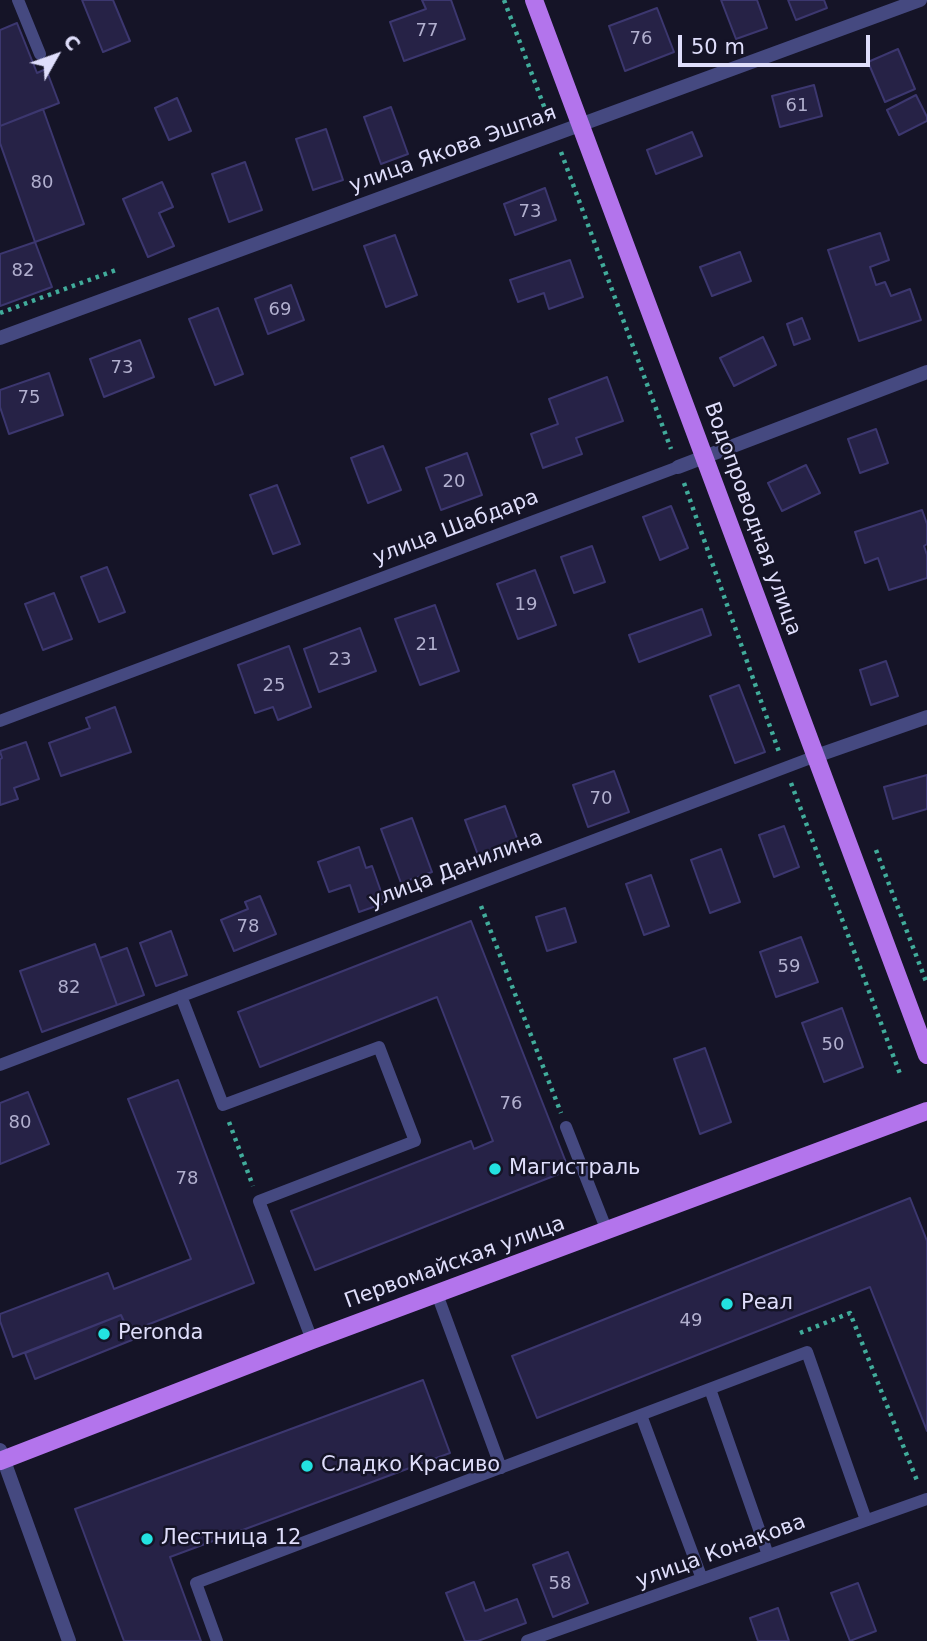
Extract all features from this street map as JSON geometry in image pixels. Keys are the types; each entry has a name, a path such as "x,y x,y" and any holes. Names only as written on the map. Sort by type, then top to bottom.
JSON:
{"main road":[{"name":"Водопроводная улица","path":"534,0 927,1055"},
{"name":"Первомайская улица","path":"1,1457 927,1111"}],"street":[{"name":"улица Якова Эшпая","path":"0,338 920,0"},
{"name":"улица Шабдара","path":"678,467 927,372"},
{"name":"улица Данилина","path":"816,756 927,717"},
{"path":"1,1457 69,1641"}],"lane":[{"path":"18,0 40,54"},
{"name":"улица Шабдара","path":"0,721 678,467"},
{"name":"улица Данилина","path":"0,1065 816,756"},
{"path":"181,996 223,1105 379,1047 415,1141 259,1201 313,1340"},
{"path":"566,1127 607,1231"},
{"path":"437,1294 501,1468"},
{"path":"217,1641 196,1583 807,1352 866,1520"},
{"path":"710,1389 768,1555"},
{"path":"641,1415 702,1579"},
{"name":"улица Конакова","path":"527,1641 927,1499"}],"path":[{"path":"504,0 678,467"},
{"path":"0,313 116,270"},
{"path":"481,906 566,1127"},
{"path":"223,1105 259,1201"}],"building":[{"path":"82,0 113,0 130,41 103,52"},
{"path":"422,0 451,0 465,39 404,61 390,22 426,9"},
{"path":"721,0 757,0 767,28 736,39"},
{"path":"788,0 824,0 827,8 796,20"},
{"path":"657,8 674,52 625,71 609,26"},
{"path":"17,23 37,73 46,69 59,103 0,126 0,30"},
{"path":"898,49 915,89 885,102 868,62"},
{"path":"814,85 822,116 780,127 772,96"},
{"path":"916,95 927,121 899,135 887,110"},
{"path":"177,98 191,131 169,140 155,108"},
{"path":"391,107 408,154 381,164 364,117"},
{"path":"43,109 84,224 35,242 0,143 0,126"},
{"path":"326,129 343,180 313,190 296,139"},
{"path":"692,132 702,156 656,174 647,150"},
{"path":"245,162 262,210 229,222 212,174"},
{"path":"162,182 173,207 159,213 174,246 148,257 123,199"},
{"path":"545,188 556,220 515,235 504,204"},
{"path":"880,233 889,260 870,267 876,285 885,282 891,296 910,289 921,320 859,341 828,250"},
{"path":"395,235 417,295 386,307 364,246"},
{"path":"35,242 52,287 0,306 0,254"},
{"path":"740,252 751,281 712,296 700,267"},
{"path":"570,260 583,297 549,309 544,293 518,302 510,280"},
{"path":"291,285 304,320 268,334 255,299"},
{"path":"218,308 243,374 215,385 189,319"},
{"path":"802,318 810,339 794,345 787,324"},
{"path":"763,337 776,365 734,386 720,358"},
{"path":"140,340 154,377 104,397 90,359"},
{"path":"49,373 63,415 9,434 0,407 0,390"},
{"path":"607,377 623,421 576,438 582,454 543,468 531,434 558,424 549,399"},
{"path":"876,429 888,463 860,473 848,439"},
{"path":"383,446 401,490 368,503 351,458"},
{"path":"467,453 482,495 441,510 426,468"},
{"path":"806,465 820,493 782,511 768,483"},
{"path":"277,485 300,544 273,554 250,495"},
{"path":"671,506 688,548 660,560 643,517"},
{"path":"922,510 927,524 927,544 924,546 927,555 927,578 889,590 878,558 865,563 855,532"},
{"path":"592,546 605,582 574,593 561,557"},
{"path":"107,567 125,612 99,622 81,577"},
{"path":"535,570 556,625 518,639 497,584"},
{"path":"54,593 72,639 43,650 25,604"},
{"path":"435,605 459,671 420,685 395,619"},
{"path":"702,609 711,635 639,662 629,635"},
{"path":"360,628 376,671 319,692 304,649"},
{"path":"289,646 311,707 278,720 273,707 255,713 238,665"},
{"path":"886,661 898,696 871,705 860,670"},
{"path":"739,685 765,752 735,763 710,696"},
{"path":"115,707 131,752 61,776 49,743 90,728 86,718"},
{"path":"26,742 39,779 14,788 18,799 0,805 0,751"},
{"path":"614,771 629,812 588,827 573,785"},
{"path":"927,775 927,809 893,819 884,787"},
{"path":"505,806 521,849 481,863 465,820"},
{"path":"412,818 432,872 401,883 381,829"},
{"path":"784,826 799,867 774,877 759,835"},
{"path":"359,847 366,868 372,866 385,903 359,912 350,885 329,892 318,862"},
{"path":"721,849 740,902 710,913 691,860"},
{"path":"651,875 669,926 644,935 626,884"},
{"path":"260,896 276,934 234,951 221,920 248,909 245,902"},
{"path":"565,908 576,942 547,951 536,917"},
{"path":"471,921 569,1170 315,1270 291,1211 471,1141 474,1149 493,1141 437,997 260,1067 238,1012"},
{"path":"171,931 187,975 156,986 140,943"},
{"path":"801,937 818,982 776,997 760,952"},
{"path":"95,944 117,1005 42,1032 20,971"},
{"path":"127,948 144,995 117,1005 100,958"},
{"path":"842,1008 863,1067 824,1082 802,1023"},
{"path":"705,1048 731,1122 700,1134 674,1059"},
{"path":"178,1080 254,1283 129,1332 121,1315 13,1357 0,1314 108,1273 114,1289 191,1259 128,1099"},
{"path":"28,1092 49,1144 0,1164 0,1103"},
{"path":"910,1198 927,1241 927,1431 870,1287 537,1418 512,1356"},
{"path":"121,1315 132,1340 35,1379 25,1353"},
{"path":"423,1380 450,1453 170,1557 201,1641 124,1641 75,1509"},
{"path":"568,1552 588,1603 553,1617 533,1565"},
{"path":"474,1582 485,1611 517,1599 526,1623 478,1641 465,1641 446,1593"},
{"path":"858,1583 876,1631 850,1641 831,1593"},
{"path":"778,1608 789,1641 758,1641 750,1618"}],"place":[{"name":"Магистраль","path":"495,1169"},
{"name":"Реал","path":"727,1304"},
{"name":"Peronda","path":"104,1334"},
{"name":"Сладко Красиво","path":"307,1466"},
{"name":"Лестница 12","path":"147,1539"}]}
